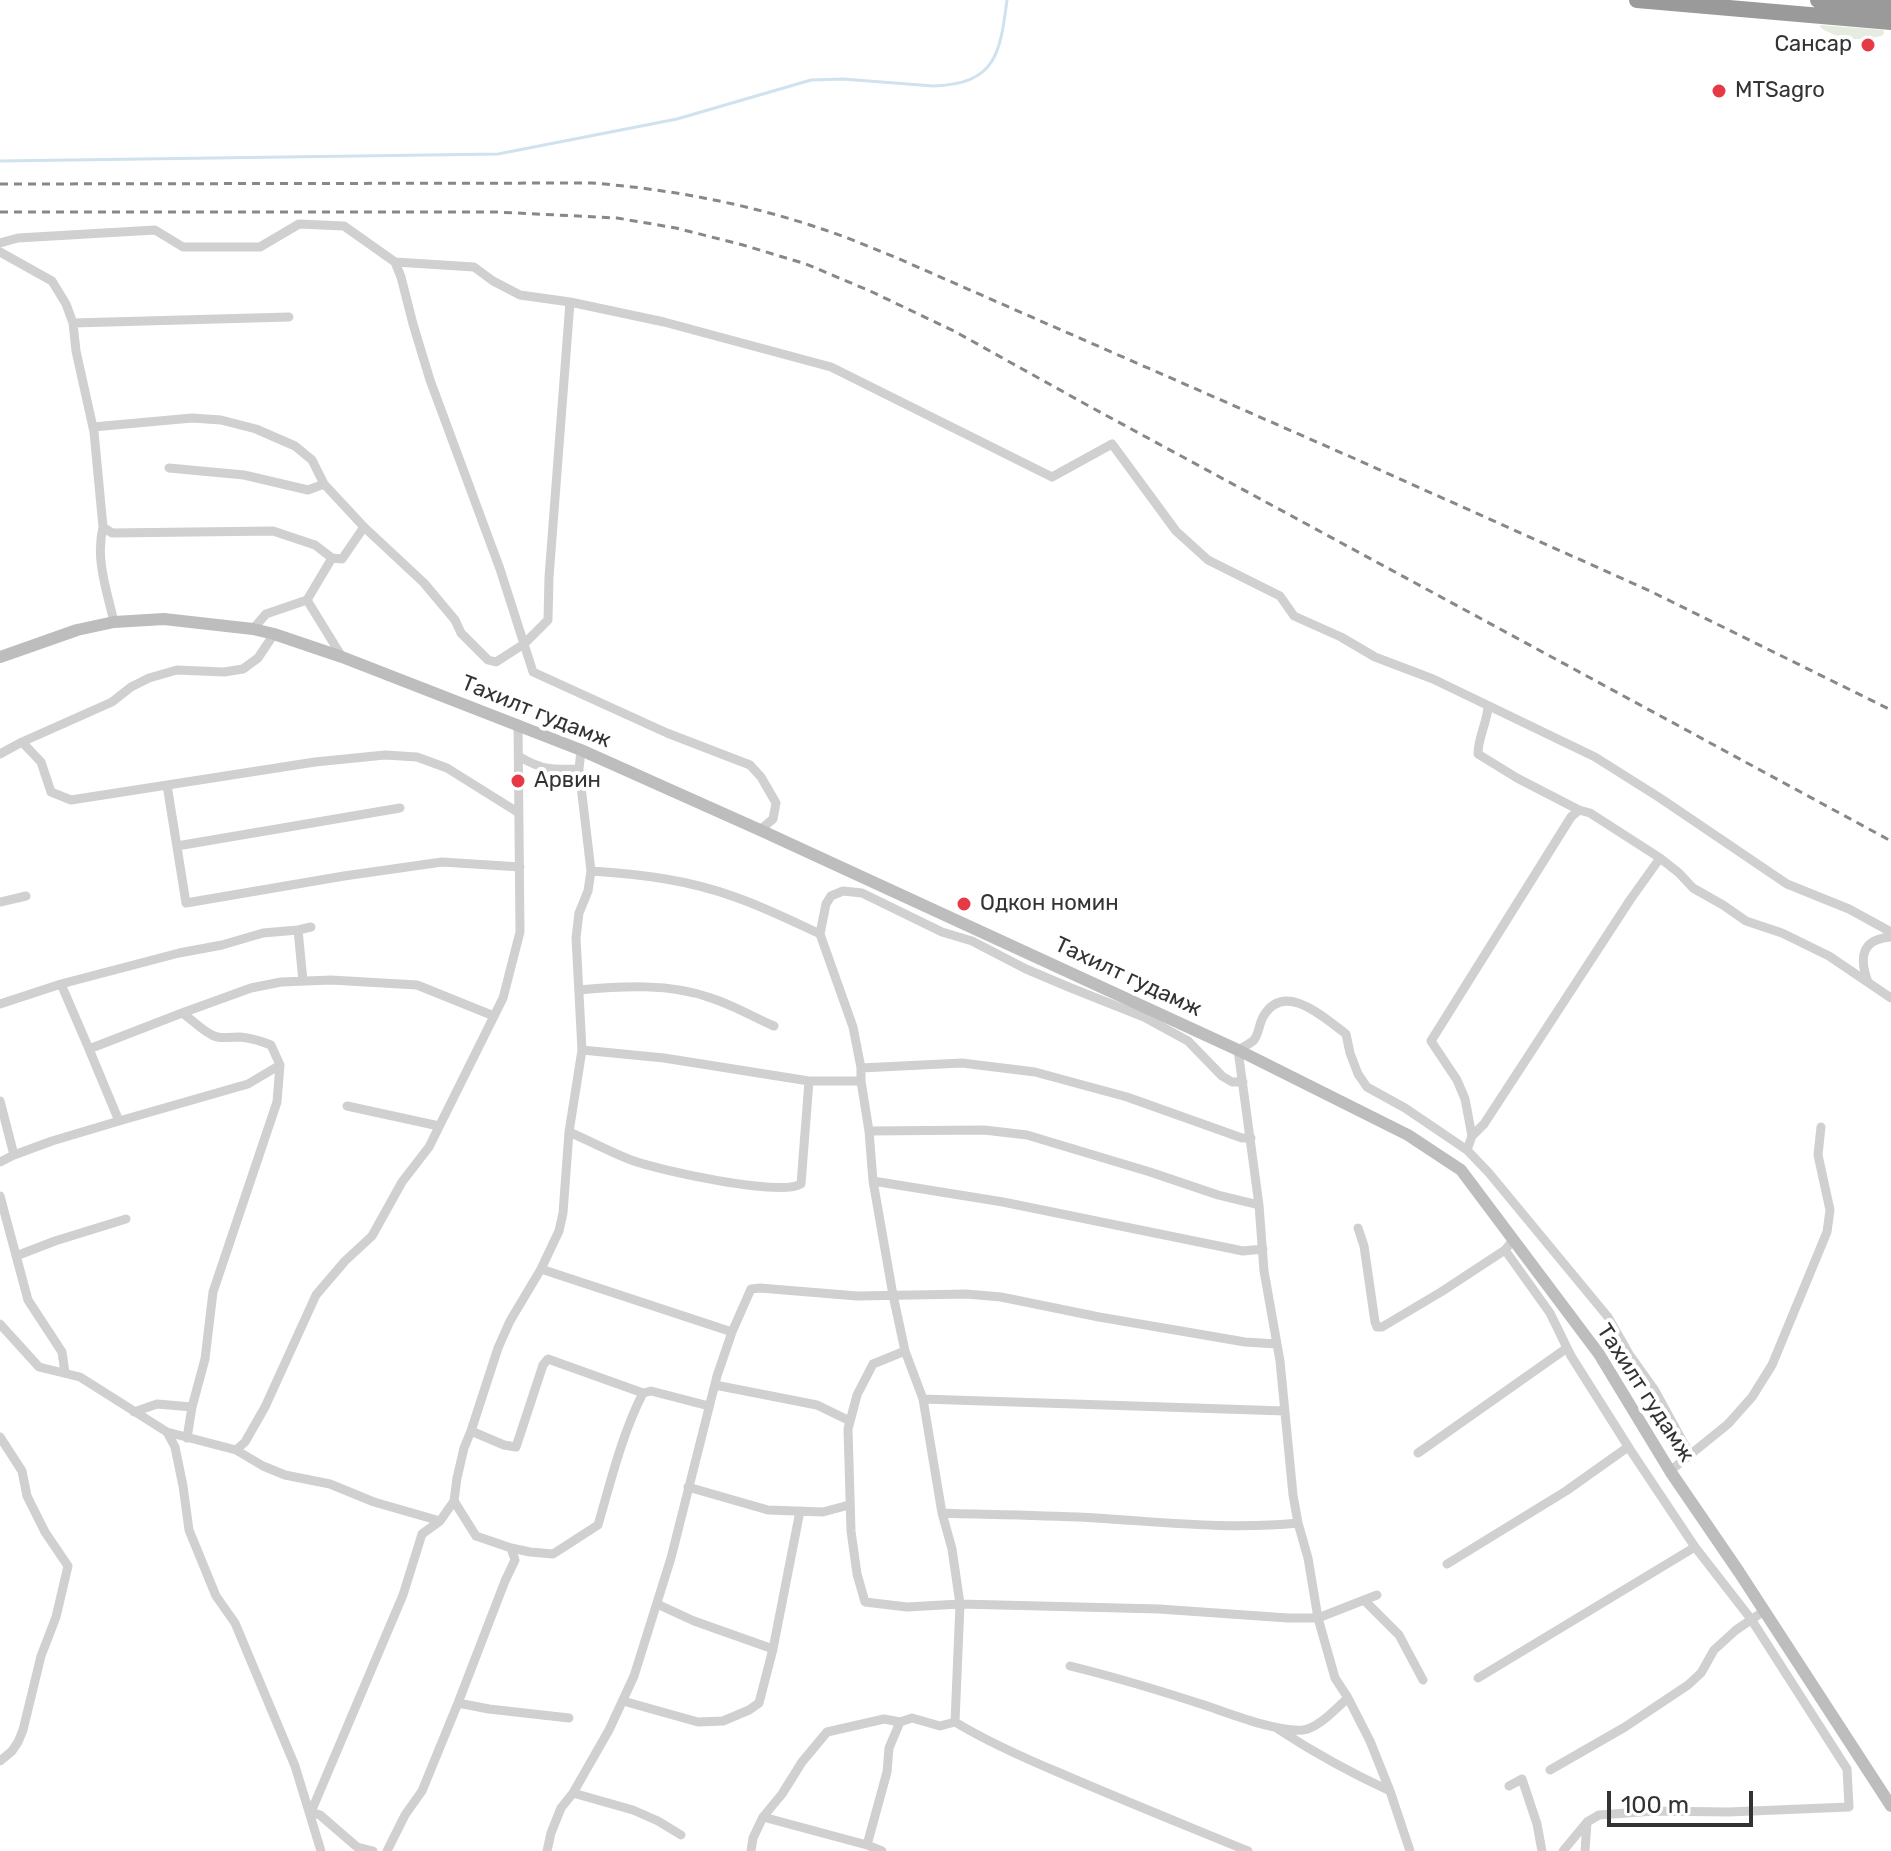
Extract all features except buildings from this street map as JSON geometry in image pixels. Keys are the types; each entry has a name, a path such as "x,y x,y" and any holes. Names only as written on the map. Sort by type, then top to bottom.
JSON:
{"highway":[{"path":"1637,0 1891,22"},
{"path":"1818,0 1891,6"}],"main road":[{"name":"Тахилт гудамж","path":"0,657 77,630 114,622 164,619 253,629 342,657 581,750 760,830 878,893 1238,1050 1408,1135 1461,1170 1509,1245 1599,1354 1670,1471 1891,1806"}],"street":[{"path":"0,243 18,238 155,230 183,247 260,247 299,224 344,226 395,262 474,267 520,295 664,322 831,367 1052,477 1112,444 1176,531 1208,560 1280,596 1294,616 1341,637 1375,657 1433,679 1595,757 1787,884 1849,909 1891,934"},
{"path":"0,252 52,281 73,323 93,427 103,527 100,560 114,622"},
{"path":"395,262 430,380 500,569 533,672 667,733 750,765 776,803 773,819 760,830"},
{"path":"93,427 192,418 221,420 256,429 295,446 312,460 324,484 364,527 424,583 455,620 461,633 488,660 496,662 524,644 548,620 570,302"},
{"path":"73,323 289,317"},
{"path":"169,468 244,475 308,490 324,484"},
{"path":"103,527 112,533 273,531 315,545 332,558 342,559 364,527"},
{"path":"253,629 266,614 307,600 332,558"},
{"path":"307,600 342,657"},
{"path":"0,754 112,702 149,678 177,670 224,672 243,669 258,658 274,634"},
{"path":"1488,707 1478,742 1478,754 1517,778 1590,813 1660,858 1693,888 1746,921 1782,933 1829,956 1891,998"},
{"path":"236,1450 245,1442 265,1407 316,1295 372,1236 402,1182 429,1147 503,998 520,932 518,724"},
{"path":"22,742 41,762 51,792 71,800 315,762 385,755 417,757 447,768 519,813"},
{"path":"311,1812 403,1595 422,1534 440,1521 454,1501 464,1448 504,1335 559,1231 569,1132 582,1050 576,938 579,913 588,891 591,871 579,769 581,750"},
{"path":"520,757 537,767 579,769"},
{"path":"167,785 186,903 442,862 520,867"},
{"path":"177,846 400,808"},
{"path":"1472,1136 1465,1099 1457,1080 1431,1041 1533,875 1571,817 1579,810"},
{"path":"1467,1150 1472,1136 1484,1124 1660,858"},
{"path":"591,871 643,874 695,885 735,897 820,934"},
{"path":"878,893 843,891 831,896 826,904 820,934 853,1027 861,1068 873,1181 893,1295 905,1351 923,1399 942,1513 952,1549 960,1604 955,1722"},
{"path":"0,902 26,896"},
{"path":"0,1004 61,984 263,933 311,927"},
{"path":"298,930 303,981"},
{"path":"1868,982 1862,966 1865,952 1876,940 1891,934"},
{"path":"977,936 1026,969 1144,1017 1188,1041 1222,1076 1232,1082 1243,1082"},
{"path":"89,1049 251,988 281,982 362,981 417,985 494,1016"},
{"path":"61,984 119,1121"},
{"path":"579,990 666,988 690,992 711,997 774,1026"},
{"path":"1410,1851 1370,1741 1335,1678 1318,1618 1293,1495 1280,1361 1264,1271 1259,1205 1238,1050 1255,1039 1262,1018 1273,1004 1289,999 1303,1004 1346,1034 1354,1064 1367,1087 1405,1108 1467,1150 1489,1173 1608,1317 1654,1389 1689,1453"},
{"path":"182,1013 217,1038 257,1039 271,1045 280,1065 277,1102 213,1292 205,1359 187,1438"},
{"path":"582,1050 687,1061 809,1081 861,1081"},
{"path":"861,1068 962,1063 1035,1072 1127,1097 1242,1138 1251,1138"},
{"path":"0,1162 52,1141 248,1084 280,1065"},
{"path":"569,1132 633,1161 755,1187 795,1188 801,1184 809,1081"},
{"path":"0,1101 14,1155"},
{"path":"347,1106 439,1126"},
{"path":"1670,1471 1728,1424 1752,1397 1772,1365 1827,1232 1830,1210 1818,1155 1821,1127"},
{"path":"869,1131 984,1130 1027,1135 1259,1205"},
{"path":"873,1181 1003,1202 1243,1251 1263,1249"},
{"path":"0,1196 28,1300 62,1352 65,1373"},
{"path":"16,1256 126,1219"},
{"path":"1358,1228 1364,1246 1377,1327 1441,1292 1509,1245 1628,1447 1695,1547 1751,1619 1847,1769 1849,1807 1599,1815 1587,1822 1565,1850"},
{"path":"541,1269 732,1332"},
{"path":"547,1851 561,1808 573,1793 634,1676 657,1604 715,1385 732,1332 751,1289 857,1296 966,1294 1001,1297 1245,1342 1277,1344"},
{"path":"0,1324 39,1367 80,1377 167,1432 236,1450 285,1475 330,1484 374,1502 440,1521"},
{"path":"1418,1453 1567,1348"},
{"path":"905,1351 873,1364 857,1395 848,1429 849,1505 857,1574 865,1602 907,1607 960,1604 1159,1609 1318,1618 1377,1595"},
{"path":"471,1431 516,1447 543,1365 548,1359 643,1393 651,1391 709,1406"},
{"path":"715,1385 817,1405 850,1421"},
{"path":"454,1501 476,1536 511,1548 553,1554 598,1525 643,1393"},
{"path":"923,1399 1285,1411"},
{"path":"134,1412 157,1404 192,1407"},
{"path":"167,1432 175,1447 181,1473 189,1530 216,1596 235,1623 295,1766 321,1851"},
{"path":"0,1437 22,1471 27,1496 45,1532 68,1566 23,1730 12,1751 0,1761"},
{"path":"1447,1564 1566,1491 1628,1447"},
{"path":"688,1487 768,1510 823,1512 849,1505"},
{"path":"623,1701 698,1722 723,1721 759,1703 773,1649 800,1511"},
{"path":"942,1513 1093,1518 1207,1526 1298,1523"},
{"path":"1478,1678 1695,1547"},
{"path":"387,1851 405,1815 422,1791 515,1560 511,1548"},
{"path":"1364,1600 1399,1635 1423,1680"},
{"path":"657,1604 694,1621 773,1649"},
{"path":"1550,1770 1625,1727 1688,1685 1701,1673 1714,1650 1764,1611"},
{"path":"1070,1666 1121,1678 1265,1725 1305,1730 1348,1698"},
{"path":"458,1703 569,1718"},
{"path":"751,1851 753,1838 763,1817 827,1732 884,1719 900,1722 912,1718 940,1726 955,1722 977,1736 1120,1800 1248,1851"},
{"path":"867,1845 887,1772 889,1748 900,1722"},
{"path":"1274,1726 1313,1753 1390,1791"},
{"path":"1509,1786 1522,1779 1537,1824 1542,1851"},
{"path":"573,1793 633,1810 681,1835"},
{"path":"311,1812 320,1815 357,1847 373,1851"},
{"path":"763,1817 882,1851"},
{"path":"1585,1851 1587,1822"},
{"path":"1216,1851 1225,1841"}],"shaded area":[{"path":"1820,25 1884,32 1868,39 1851,39 1828,32"}],"waterway":[{"path":"0,161 498,154 677,119 811,80 843,79 933,86 954,84 982,72 991,62 1001,36 1007,0"}],"railway":[{"path":"0,184 592,183 650,189 766,212 831,232 897,258 1351,457 1650,591 1891,710"},
{"path":"0,212 496,212 617,218 676,228 806,264 954,331 1891,841"}],"place":[{"name":"Сансар","path":"1868,45"},
{"name":"MTSagro","path":"1719,91"},
{"name":"Арвин","path":"518,781"},
{"name":"Одкон номин","path":"964,904"}]}
